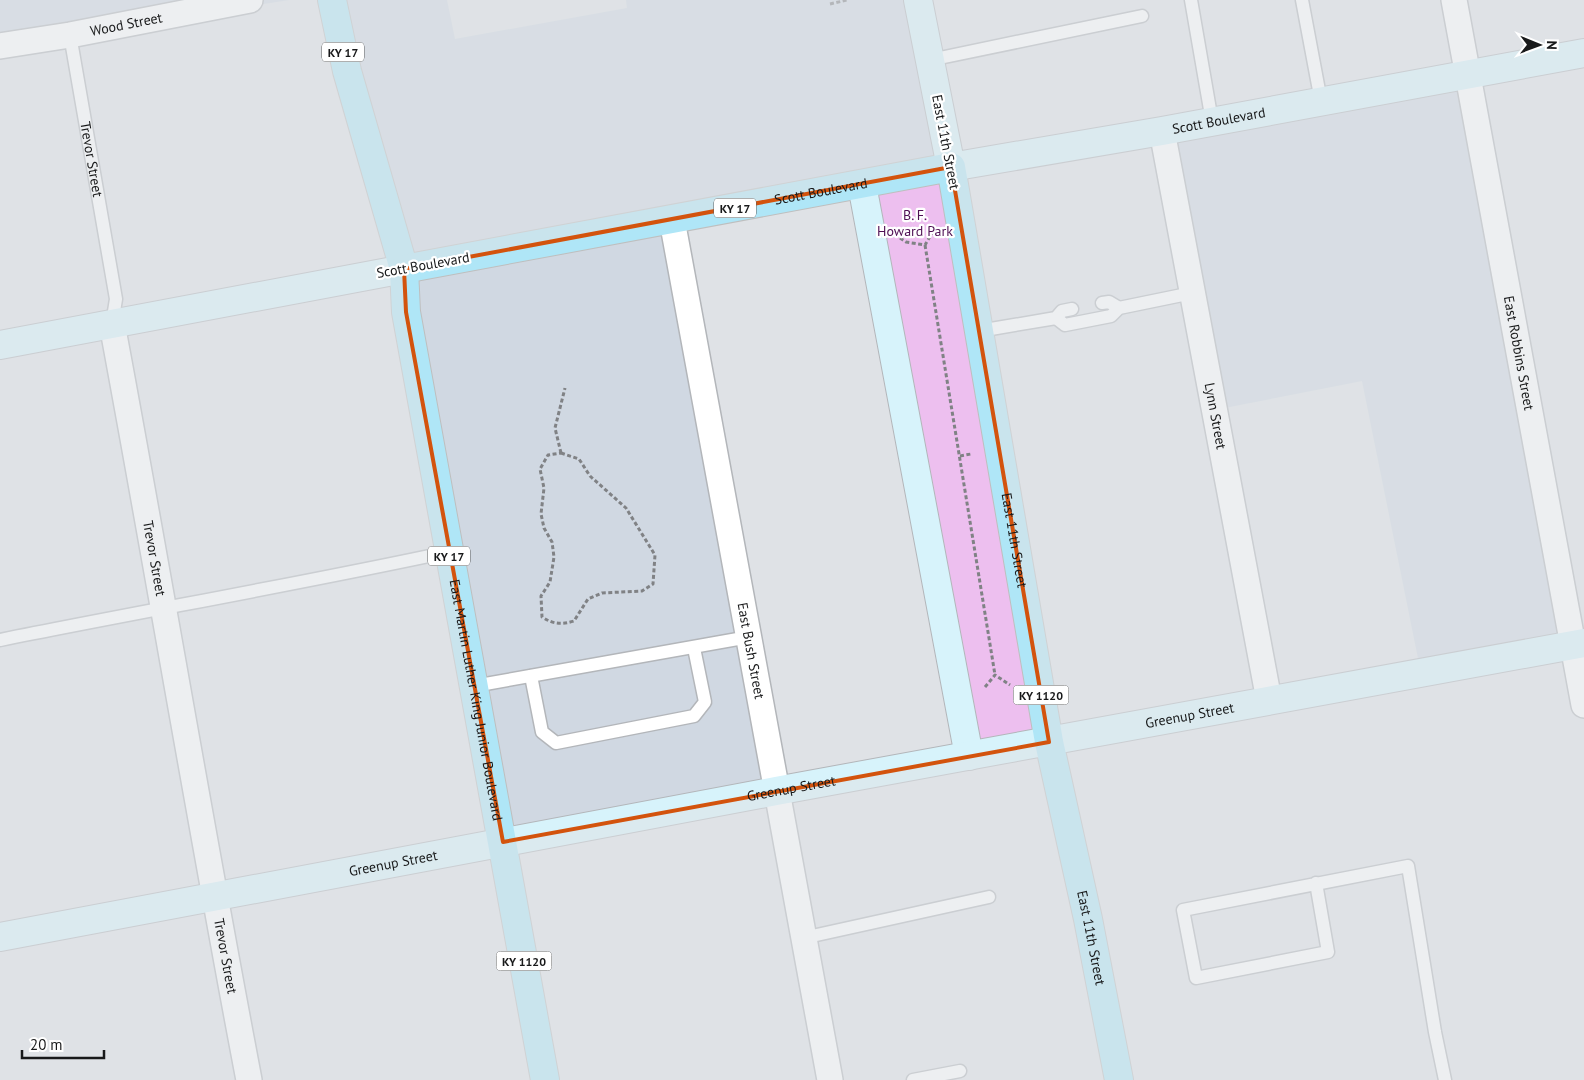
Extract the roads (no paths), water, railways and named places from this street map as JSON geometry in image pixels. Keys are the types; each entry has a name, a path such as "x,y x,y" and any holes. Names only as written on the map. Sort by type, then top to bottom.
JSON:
{"main road":[{"name":"East Martin Luther King Junior Boulevard","path":"332,0 347,71 404,269 406,312 545,1080"},
{"name":"East 11th Street","path":"918,0 951,167 1049,742 1088,919 1119,1080"},
{"name":"Scott Boulevard","path":"0,346 951,167 1162,131 1584,53"},
{"path":"862,185 969,756"},
{"name":"Greenup Street","path":"0,937 776,791 1579,644"}],"street":[{"name":"Wood Street","path":"0,46 70,35 250,0"},
{"name":"East Robbins Street","path":"1454,0 1579,644 1584,705"},
{"name":"Lynn Street","path":"1162,131 1269,700"},
{"name":"East Bush Street","path":"672,220 830,1080"},
{"name":"Trevor Street","path":"112,324 164,607 214,896 249,1080"}],"lane":[{"path":"1191,0 1212,121"},
{"path":"1302,0 1321,102"},
{"path":"930,60 1142,16"},
{"name":"Trevor Street","path":"70,35 116,299 112,324"},
{"path":"979,330 1056,318 1065,324 1111,316 1119,308 1192,293"},
{"path":"1102,303 1109,302 1119,308"},
{"path":"1056,318 1062,310 1072,309"},
{"path":"0,640 164,607 297,584 448,552"},
{"path":"474,686 749,637"},
{"path":"531,676 542,732 556,743 694,716 704,702 694,648"},
{"path":"1316,883 1328,952 1196,978 1183,910 1316,883 1408,866 1435,1032 1446,1080"},
{"path":"803,938 989,896"},
{"path":"913,1080 960,1071"}],"park label":[{"name":"B. F. Howard Park","path":"915,224"}]}
